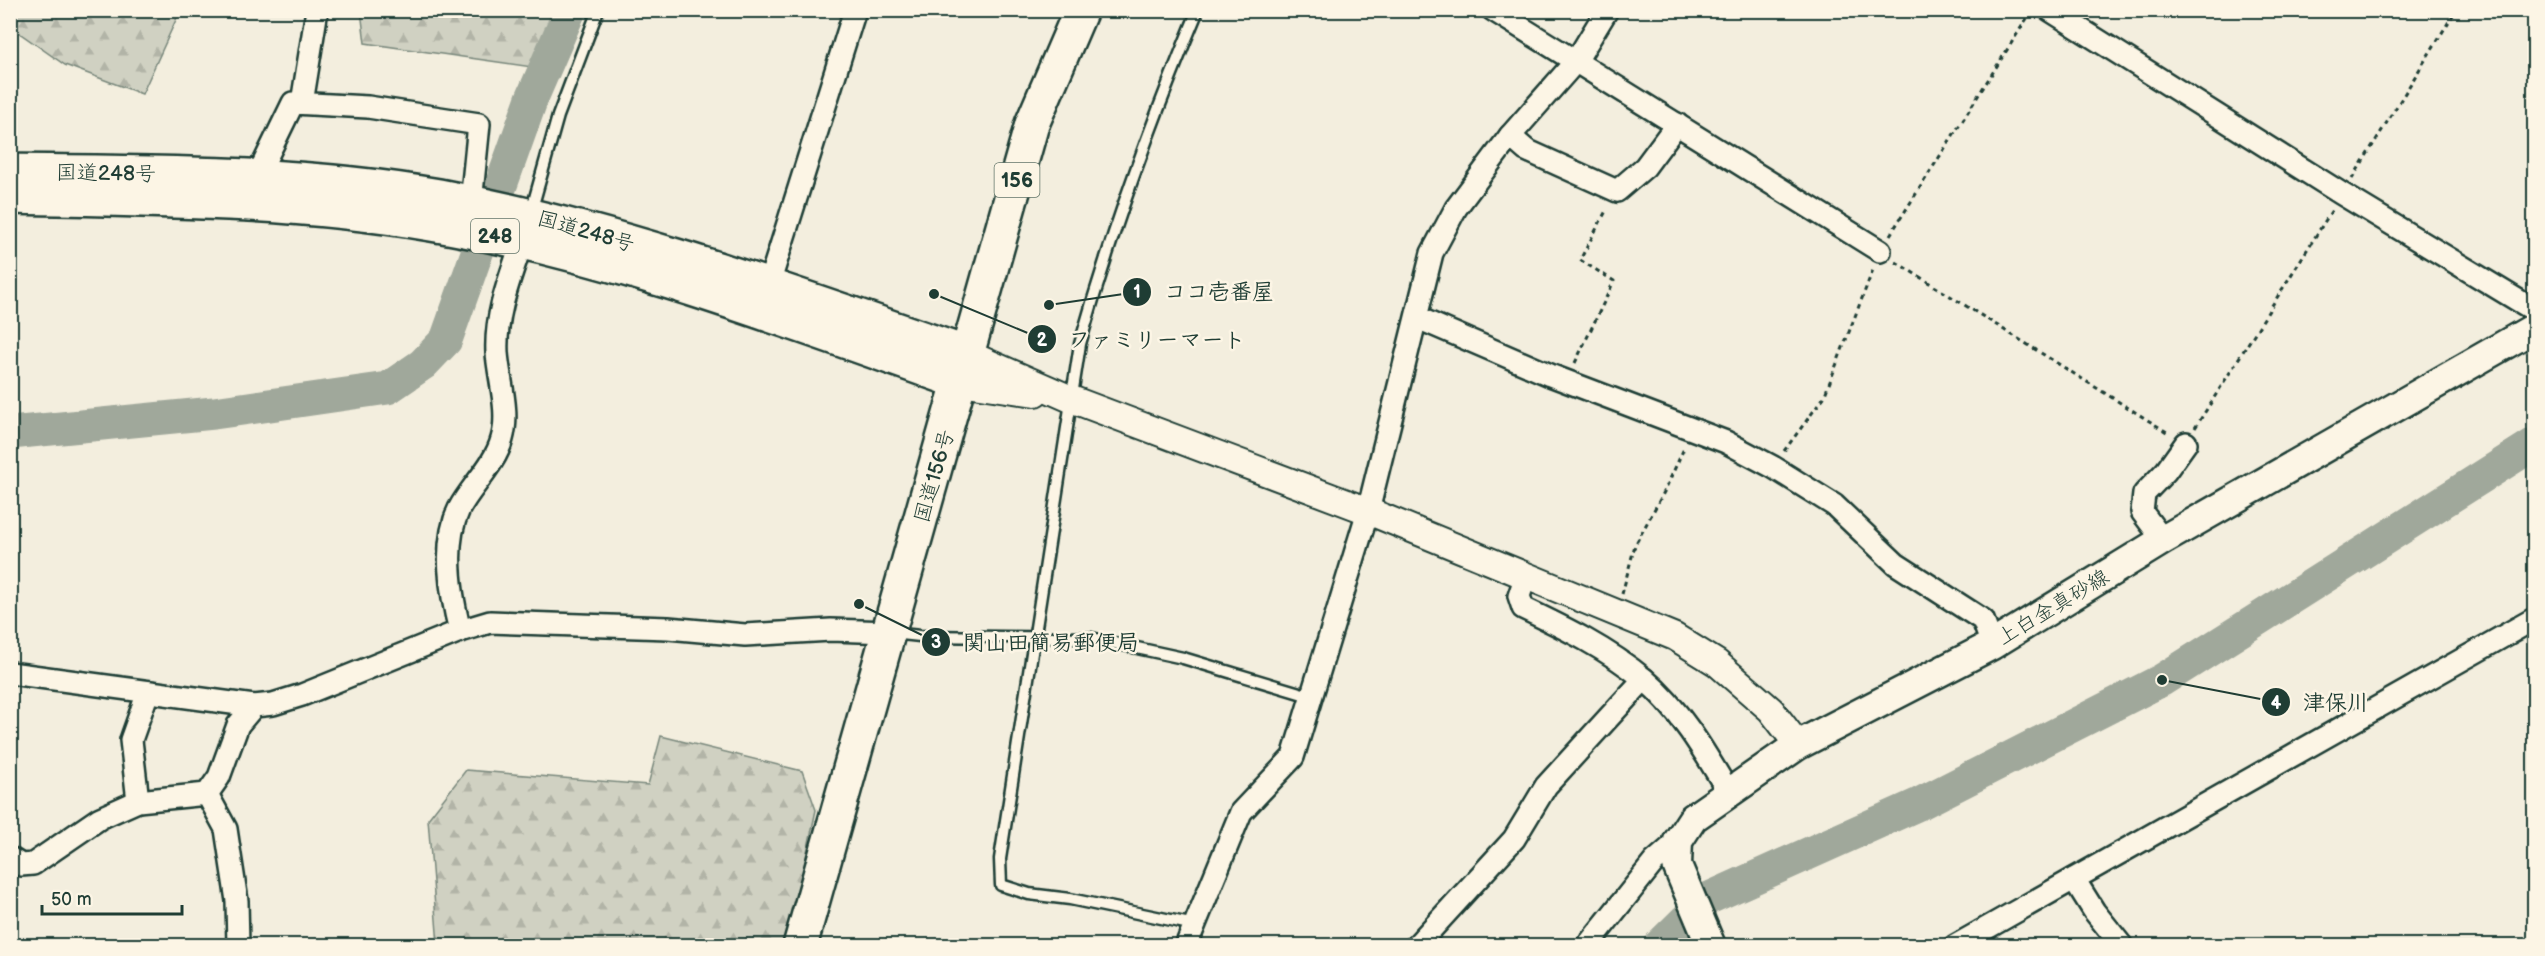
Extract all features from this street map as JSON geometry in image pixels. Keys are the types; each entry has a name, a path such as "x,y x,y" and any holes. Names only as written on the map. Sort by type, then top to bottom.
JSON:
{"highway":[{"name":"国道156号","path":"800,945 1032,124 1081,10"},
{"name":"国道248号","path":"10,171 257,177 340,183 471,203 526,228 642,274 761,311 964,368"},
{"name":"国道248号","path":"10,197 237,203 324,210 430,224 526,228 769,284 964,368"}],"main road":[{"name":"上白金真砂線","path":"1677,853 1693,818 1798,745 1992,645 2163,540 2535,328"},
{"path":"1677,853 1711,945"}],"street":[{"path":"302,103 317,10"},
{"path":"1493,10 1880,251"},
{"path":"1186,945 1241,812 1293,756 1368,512 1418,318 1432,253 1456,208 1510,136 1576,61 1607,10"},
{"path":"2050,10 2342,194 2535,310"},
{"path":"769,284 851,12"},
{"path":"257,177 293,103 368,107 478,124 471,203"},
{"path":"1510,136 1526,150 1617,191 1645,167 1677,124"},
{"path":"460,631 452,596 449,555 458,511 502,440 505,411 497,352 498,317 526,228"},
{"path":"1418,318 1568,381 1726,442 1773,468 1834,505 1896,564 1983,620 1992,645"},
{"path":"964,368 1071,399 1368,512 1675,637 1717,663 1771,710 1798,745"},
{"path":"2163,540 2142,512 2144,494 2166,471 2186,443"},
{"path":"1526,575 1519,597 1522,608 1606,652 1644,679 1684,724 1729,792"},
{"path":"1955,945 2535,619"},
{"path":"10,673 254,706 273,704 302,695 460,631 490,622 668,628 745,635 831,630 889,632"},
{"path":"1416,945 1514,839 1546,786 1644,679"},
{"path":"138,801 131,740 148,692"},
{"path":"10,858 21,865 33,864 99,818 138,801 207,794 219,777 238,725 254,706"},
{"path":"207,794 226,829 237,900 238,945"},
{"path":"1587,945 1654,862 1677,853"},
{"path":"2074,879 2122,945"}],"lane":[{"path":"526,228 558,116 598,10"},
{"path":"1195,925 1070,899 1029,894 1001,885 1000,859 1080,344 1102,266 1152,121 1198,10"},
{"path":"889,632 920,636 1036,635 1091,638 1183,658 1313,697"}],"path":[{"path":"1773,468 1824,397 1880,251 2031,10"},
{"path":"1880,251 2186,443 2456,10"},
{"path":"1568,381 1614,281 1580,260 1617,191"},
{"path":"1617,613 1635,545 1665,490 1692,429"}],"green space":[{"path":"11,10 180,11 142,94 65,65 11,27"},
{"path":"361,10 556,11 532,67 365,43"},
{"path":"661,736 802,771 816,810 790,932 783,946 438,945 428,819 466,770 648,785"}],"waterway":[{"path":"10,433 214,413 388,388 423,364 446,340 532,98 570,10"},
{"path":"1659,946 1707,899 1919,804 2162,680 2534,444"}],"place":[{"name":"ファミリーマート","path":"934,294"},
{"name":"ココ壱番屋","path":"1049,305"},
{"name":"関山田簡易郵便局","path":"859,604"},
{"name":"津保川","path":"2162,680"}]}
